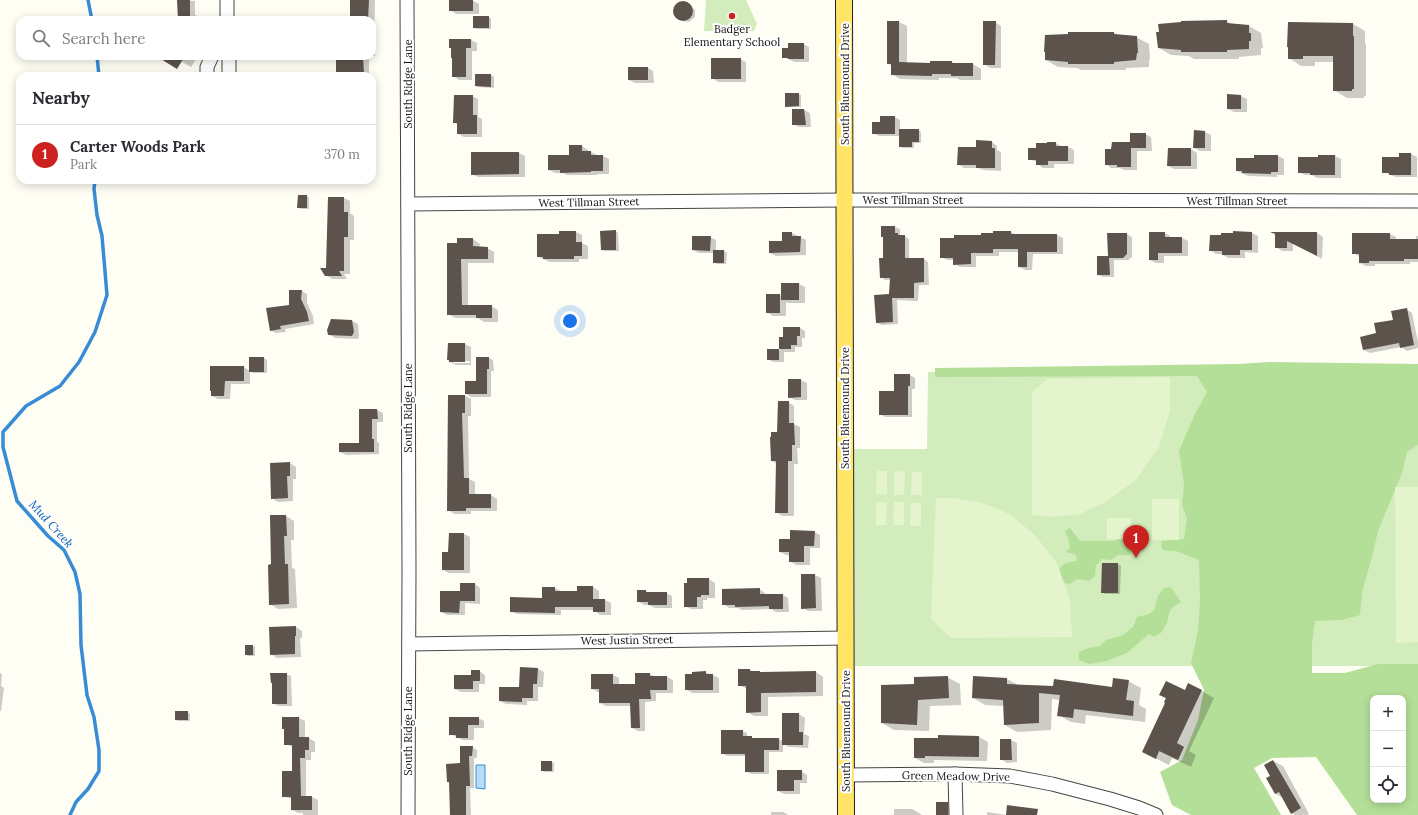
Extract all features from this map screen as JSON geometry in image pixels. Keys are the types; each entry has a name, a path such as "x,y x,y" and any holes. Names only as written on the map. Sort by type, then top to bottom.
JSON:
{"main road":[{"name":"South Bluemound Drive","path":"844,0 846,815"}],"street":[{"path":"227,0 227,16"},
{"name":"South Ridge Lane","path":"407,0 409,644 408,815"},
{"path":"207,72 207,67 210,60"},
{"path":"229,60 229,72"},
{"name":"West Tillman Street","path":"408,204 845,200 1418,201"},
{"name":"West Justin Street","path":"409,644 846,638"},
{"path":"955,774 956,815"},
{"name":"Green Meadow Drive","path":"845,775 955,774 1003,776 1033,780 1110,799 1156,815"}],"green space":[{"path":"706,0 746,0 757,24 754,31 704,31"},
{"path":"1269,362 1418,364 1418,445 1407,452 1402,473 1378,531 1362,592 1360,615 1342,620 1315,621 1312,644 1312,673 1345,673 1378,664 1418,664 1418,815 1357,815 1316,757 1272,758 1254,768 1281,815 1191,815 1172,805 1160,772 1182,760 1198,720 1204,690 1191,663 1198,631 1200,600 1199,560 1176,551 1163,550 1161,546 1162,541 1184,539 1187,518 1182,505 1184,485 1179,451 1194,416 1207,392 1197,376 935,377 935,368 1237,364"},
{"path":"1418,370 1418,666 855,666 854,449 927,449 928,372"},
{"path":"1170,377 1170,411 1159,447 1136,480 1104,503 1080,514 1055,517 1032,515 1032,392 1047,379"},
{"path":"877,471 887,471 887,494 876,494"},
{"path":"894,471 905,472 904,495 894,495"},
{"path":"912,472 922,472 922,495 911,495"},
{"path":"1395,487 1418,487 1418,642 1396,643"},
{"path":"936,498 954,498 983,503 1009,514 1034,534 1057,563 1070,600 1072,637 951,638 931,619"},
{"path":"1152,499 1179,499 1179,540 1152,540"},
{"path":"876,502 887,502 886,525 876,525"},
{"path":"894,502 904,502 904,525 893,525"},
{"path":"911,503 921,503 921,526 910,526"},
{"path":"1107,518 1131,518 1131,539 1107,539"},
{"path":"1070,528 1080,541 1114,541 1131,534 1138,536 1144,544 1143,552 1134,550 1129,555 1118,555 1111,560 1102,559 1096,565 1095,576 1089,581 1077,579 1070,584 1060,582 1058,573 1061,567 1067,563 1077,561 1076,555 1066,552 1070,548 1065,531"},
{"path":"1171,587 1181,602 1172,608 1162,632 1154,637 1149,634 1127,653 1107,661 1089,664 1079,660 1079,652 1088,648 1100,646 1106,640 1123,635 1133,627 1137,617 1149,614 1154,610 1158,596 1164,588"}],"water":[{"path":"476,765 485,765 485,789 476,788"}],"building":[{"path":"177,0 190,0 190,16 178,16"},
{"path":"350,0 369,0 368,16 350,16"},
{"path":"449,0 473,0 473,11 449,11"},
{"path":"683,1 690,4 693,11 690,18 683,21 676,18 673,11 676,4"},
{"path":"473,16 489,16 489,28 473,28"},
{"path":"1227,20 1227,23 1249,25 1251,41 1249,41 1249,49 1227,50 1227,52 1181,52 1181,50 1158,48 1156,32 1159,32 1158,24 1181,21"},
{"path":"887,21 899,21 899,62 930,63 930,61 952,61 952,63 973,63 973,76 951,76 951,74 932,74 932,76 891,75 891,64 887,64"},
{"path":"983,21 996,21 995,65 983,65"},
{"path":"1288,22 1353,23 1354,89 1352,89 1352,91 1333,91 1333,56 1303,56 1303,59 1288,59"},
{"path":"1068,32 1114,32 1114,34 1137,36 1138,53 1136,60 1114,62 1114,64 1068,64 1068,62 1045,60 1045,35 1068,34"},
{"path":"449,39 471,39 471,48 466,48 466,77 452,77 452,58 451,48 449,48"},
{"path":"788,43 804,43 804,59 782,58 782,48 788,48"},
{"path":"711,58 741,58 741,79 711,79"},
{"path":"162,60 183,60 177,69"},
{"path":"336,60 363,60 364,72 336,72"},
{"path":"628,67 648,67 648,80 628,80"},
{"path":"475,74 491,74 491,87 475,86"},
{"path":"785,93 799,93 799,106 785,107"},
{"path":"1227,94 1241,95 1241,109 1227,109"},
{"path":"454,95 473,95 473,115 477,115 477,134 457,134 457,123 453,123"},
{"path":"792,109 804,109 806,125 792,125"},
{"path":"880,116 895,116 895,134 872,134 872,122 880,122"},
{"path":"899,129 919,129 919,142 912,142 912,147 899,147"},
{"path":"1194,130 1205,131 1205,148 1193,148"},
{"path":"1130,133 1146,133 1146,148 1131,148 1131,167 1105,165 1105,149 1111,149 1112,142 1130,142"},
{"path":"976,140 992,141 992,148 995,148 995,168 976,168 976,165 957,165 958,147 976,147"},
{"path":"1056,142 1056,146 1068,146 1068,161 1048,161 1048,165 1036,165 1036,160 1028,160 1028,148 1036,148 1036,143"},
{"path":"569,145 582,145 582,151 591,151 591,155 603,155 603,171 560,173 560,170 548,170 548,155 569,155"},
{"path":"1168,148 1191,148 1191,166 1167,166"},
{"path":"471,152 519,152 519,174 471,175"},
{"path":"1399,153 1411,153 1411,175 1389,175 1389,173 1382,173 1382,157 1399,157"},
{"path":"1254,155 1278,155 1278,172 1271,172 1271,174 1242,173 1242,171 1236,171 1236,158 1254,158"},
{"path":"1318,155 1335,155 1335,175 1310,175 1310,173 1298,173 1298,157 1318,157"},
{"path":"298,195 307,195 307,208 297,208"},
{"path":"328,197 344,197 344,212 348,212 348,237 344,237 344,271 339,271 342,276 325,276 320,268 326,268"},
{"path":"881,226 895,226 895,233 898,233 898,235 905,235 905,258 924,258 924,282 914,283 914,298 892,298 893,322 876,323 874,295 889,294 890,278 880,278 879,258 883,258 883,237 881,237"},
{"path":"616,230 616,250 601,250 600,231"},
{"path":"559,231 576,231 576,242 582,242 582,256 574,256 574,259 543,259 543,257 537,257 537,234 559,234"},
{"path":"993,231 1011,231 1011,234 1057,234 1057,252 1027,252 1027,267 1018,267 1018,249 993,249 993,253 971,253 971,264 953,265 953,258 940,258 940,238 954,238 954,235 981,235 981,233 993,233"},
{"path":"1233,231 1252,232 1252,250 1240,250 1240,255 1222,255 1222,251 1209,251 1210,235 1233,233"},
{"path":"782,232 792,232 792,236 801,236 800,252 769,253 769,241 782,241"},
{"path":"1149,232 1165,232 1165,237 1182,237 1182,253 1158,253 1158,260 1149,260"},
{"path":"1270,232 1317,232 1317,256 1287,241 1287,248 1275,248 1275,234"},
{"path":"1107,233 1127,233 1127,254 1123,258 1109,258 1110,275 1097,275 1097,256 1108,256"},
{"path":"1352,233 1390,233 1390,239 1418,239 1418,259 1404,259 1404,261 1369,261 1369,263 1359,263 1359,254 1352,254"},
{"path":"692,236 711,236 710,251 692,250"},
{"path":"457,238 473,238 473,246 488,247 488,259 461,259 462,305 492,305 492,318 476,318 476,315 447,315 447,243 457,243"},
{"path":"713,250 724,250 724,263 713,263"},
{"path":"781,283 799,283 799,300 781,300"},
{"path":"289,290 302,290 301,299 309,321 280,326 281,329 270,331 266,308 289,305"},
{"path":"766,294 780,294 780,313 766,313"},
{"path":"1407,308 1414,345 1400,348 1399,343 1363,350 1360,337 1376,333 1374,323 1393,320 1391,311"},
{"path":"331,319 352,320 354,332 352,336 328,335 327,330"},
{"path":"783,327 800,327 800,336 797,336 797,345 791,345 791,349 779,349 779,337 783,337"},
{"path":"448,343 465,343 465,362 449,362 449,360 447,360"},
{"path":"767,349 779,349 779,360 767,360"},
{"path":"249,357 264,357 264,372 249,372"},
{"path":"476,357 489,357 489,369 487,369 487,394 465,394 465,381 476,381"},
{"path":"210,366 244,366 244,381 225,381 224,396 211,396"},
{"path":"894,374 910,374 910,386 908,386 908,415 879,415 879,391 894,391"},
{"path":"788,379 801,379 801,397 788,398"},
{"path":"448,395 465,395 465,413 462,413 464,478 469,478 469,494 491,494 491,508 466,508 466,511 447,511"},
{"path":"778,401 789,401 789,423 794,423 795,445 792,445 792,461 788,461 788,513 775,513 776,461 771,461 770,437 771,432 777,432"},
{"path":"359,409 377,409 378,419 372,419 372,439 374,439 374,452 339,452 339,443 359,443"},
{"path":"290,462 290,476 287,476 288,498 271,499 270,463"},
{"path":"270,515 286,515 287,536 284,536 285,564 288,564 289,604 269,605 268,565 271,564"},
{"path":"790,530 815,531 814,546 804,546 804,562 789,562 789,552 779,552 779,539 790,539"},
{"path":"449,533 464,533 464,570 442,570 442,552 448,552"},
{"path":"1102,563 1118,563 1118,593 1101,593"},
{"path":"801,574 815,574 816,608 801,609"},
{"path":"687,578 709,578 709,595 701,595 701,597 697,597 697,607 684,607 684,583 687,583"},
{"path":"460,583 475,583 475,601 460,601 459,613 440,612 440,591 460,591"},
{"path":"577,586 593,586 593,599 605,599 605,612 593,612 593,607 555,607 555,613 510,612 510,597 542,598 542,587 555,587 555,591 577,591"},
{"path":"760,588 760,594 783,594 783,609 769,609 769,606 735,607 735,605 722,605 722,589"},
{"path":"637,590 646,590 646,592 667,592 667,605 648,605 648,602 637,602"},
{"path":"296,626 295,654 270,655 269,627"},
{"path":"245,645 253,645 253,655 245,655"},
{"path":"520,667 538,668 537,684 533,684 533,698 522,698 522,702 499,701 499,687 519,687"},
{"path":"738,669 750,669 750,671 760,672 816,671 816,692 761,693 761,712 746,713 746,686 738,686"},
{"path":"471,670 480,670 480,681 473,681 473,689 454,689 454,675 471,675"},
{"path":"706,671 706,674 713,674 713,690 685,690 685,674"},
{"path":"270,673 287,673 287,704 272,704 272,683"},
{"path":"635,673 650,673 650,676 667,676 667,690 650,690 651,699 639,699 640,728 631,728 630,703 599,703 599,689 591,689 591,674 613,674 613,684 635,684"},
{"path":"948,676 949,698 918,700 917,725 881,723 881,685 914,684 914,677"},
{"path":"973,676 1007,678 1007,684 1053,686 1054,679 1112,687 1113,678 1129,680 1126,700 1134,701 1133,716 1074,709 1073,718 1057,716 1060,695 1039,693 1039,723 1004,725 1003,700 972,698"},
{"path":"1166,681 1185,690 1188,683 1202,690 1177,743 1184,747 1178,760 1159,751 1156,759 1142,752 1165,703 1166,698 1159,695"},
{"path":"175,711 188,711 188,720 175,720"},
{"path":"782,713 799,713 799,732 803,732 803,745 782,745"},
{"path":"282,717 299,717 299,737 309,737 309,750 305,750 305,758 300,758 301,796 312,796 312,810 291,810 291,797 282,797 282,771 292,771 292,745 284,745"},
{"path":"449,717 479,717 479,725 468,725 468,738 456,738 456,735 449,735"},
{"path":"721,730 743,730 743,736 752,736 752,738 779,738 779,750 764,750 764,772 745,772 745,754 721,754"},
{"path":"938,735 979,736 979,757 925,756 925,758 914,758 914,738 938,738"},
{"path":"1000,739 1011,739 1012,760 1000,760"},
{"path":"460,746 473,746 472,756 469,756 470,786 466,786 466,815 450,815 449,782 447,782 446,764 460,763"},
{"path":"1273,760 1301,808 1291,814 1279,792 1275,794 1266,778 1270,776 1264,765"},
{"path":"541,761 552,761 552,771 541,771"},
{"path":"777,770 802,770 802,780 794,780 794,791 777,791"},
{"path":"936,802 948,802 948,815 936,815"},
{"path":"1007,805 1038,809 1037,815 1006,815"}],"waterway":[{"name":"Mud Creek","path":"88,0 91,16"},
{"name":"Mud Creek","path":"97,60 99,72"},
{"name":"Mud Creek","path":"70,815 76,802 88,789 99,771 99,750 94,717 87,695 81,645 80,594 75,572 64,550 48,536 17,501 3,447 3,432 26,406 60,386 79,362 95,332 107,295 102,236 97,215 95,184"}],"place":[{"name":"Badger Elementary School","path":"732,16"},
{"name":"Carter Woods Park","path":"1136,558"}]}
